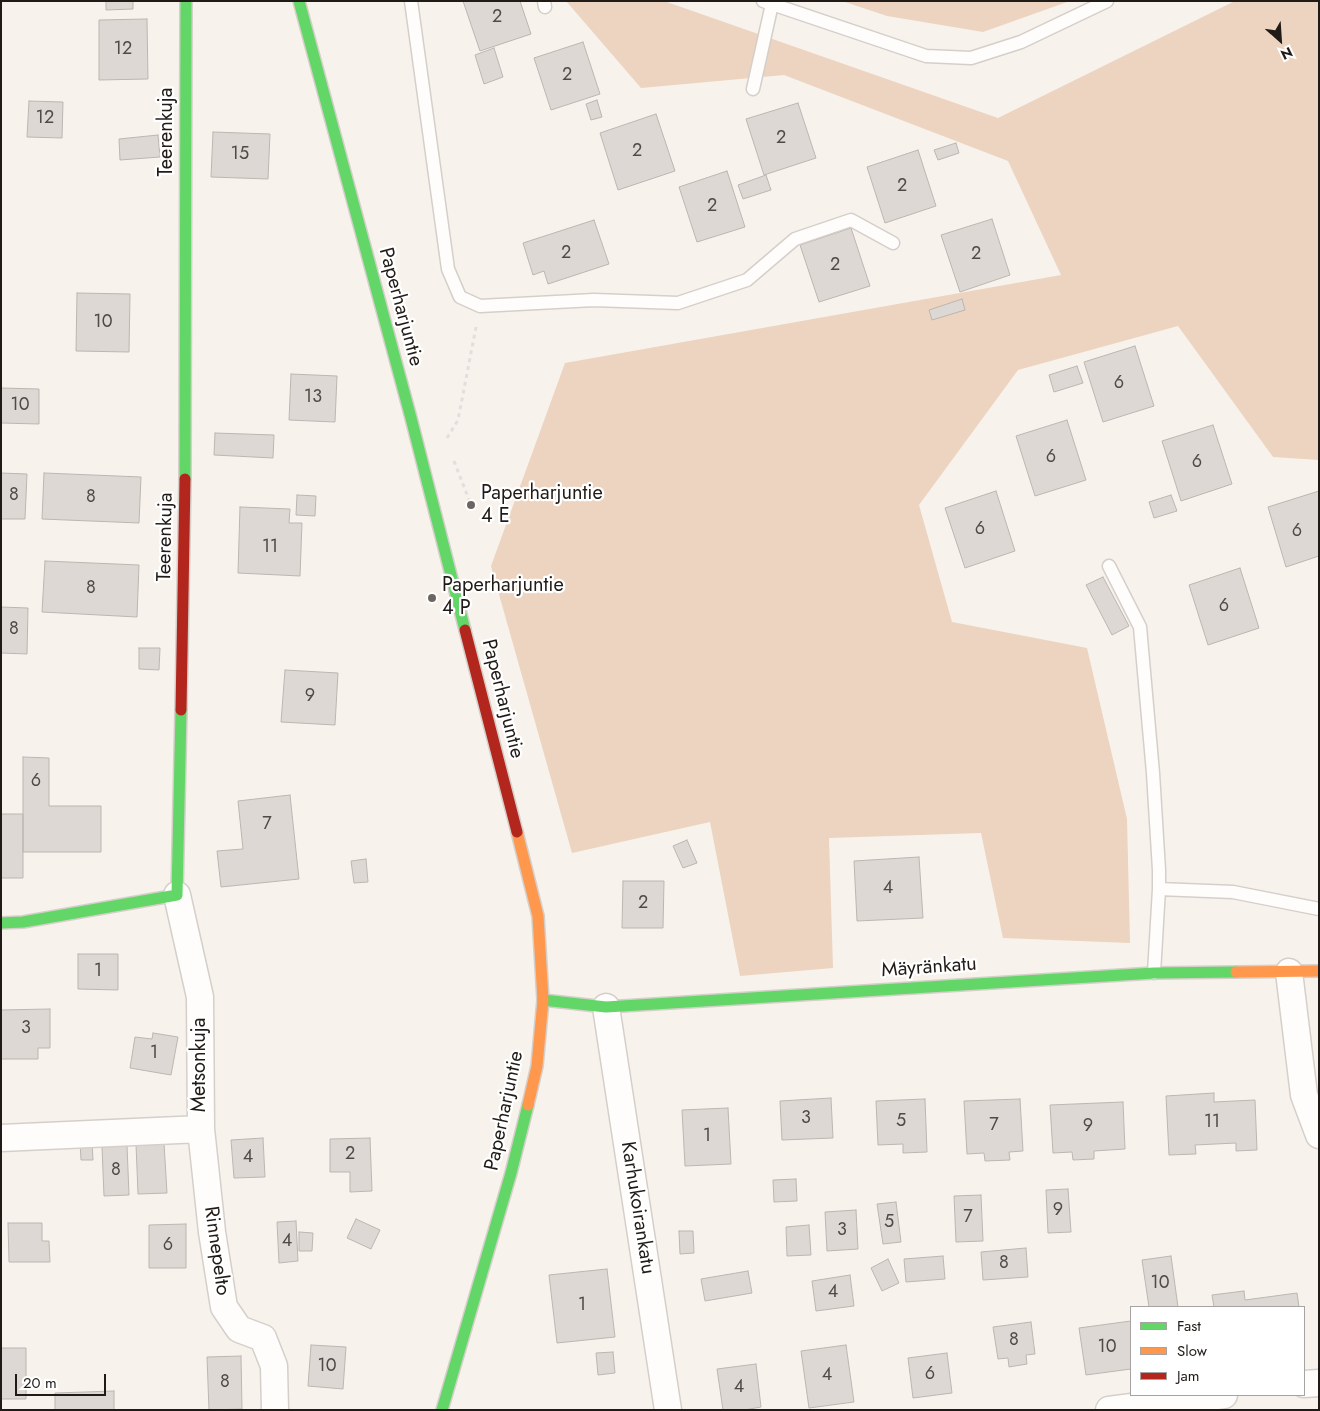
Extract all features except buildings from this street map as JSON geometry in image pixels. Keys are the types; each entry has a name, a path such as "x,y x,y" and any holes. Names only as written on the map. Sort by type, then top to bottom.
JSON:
{"street":[{"name":"Teerenkuja","path":"177,895 185,530 186,1"},
{"name":"Paperharjuntie","path":"299,1 411,418 538,916 543,1000 537,1066 515,1156 442,1410"},
{"path":"1,923 23,922 177,895"},
{"name":"Metsonkuja","path":"1,1138 200,1129 200,997 177,895"},
{"name":"Mäyränkatu","path":"543,1000 606,1007 1154,973 1319,971"},
{"path":"1289,972 1304,1095 1319,1135"},
{"name":"Karhukoirankatu","path":"606,1007 668,1410"},
{"name":"Rinnepelto","path":"200,1129 212,1232 224,1307 239,1329 263,1338 274,1366 275,1410"},
{"path":"1305,1384 1319,1382"},
{"path":"1109,1410 1216,1396"}],"lane":[{"path":"411,1 448,269 460,297 480,306 594,300 678,303 747,280 795,239 851,220 892,243"},
{"path":"752,89 767,3 926,56 971,58 1022,42 1107,1"},
{"path":"1108,566 1140,627 1153,773 1159,889 1154,973"},
{"path":"1159,889 1233,892 1319,909"}],"path":[{"path":"446,441 458,420 480,306"}],"shaded area":[{"path":"566,1 664,1 998,118 1235,1 1319,1 1319,460 1273,457 1178,326 1018,370 919,505 952,622 1087,648 1127,819 1130,943 1003,938 981,833 829,838 833,968 740,976 710,822 572,853 491,566 565,363 1061,275 1008,161 784,75 641,88"},
{"path":"842,1 1070,1 983,32 887,16"}],"traffic: fast":[{"path":"185,479 186,1"},
{"path":"299,1 411,418 465,630"},
{"path":"1,923 23,922 177,895 181,710"},
{"path":"543,1000 606,1007 1154,973 1236,972"},
{"path":"442,1410 511,1173 528,1105"}],"traffic: slow":[{"path":"517,832 538,916 543,1000 537,1066 528,1105"},
{"path":"1236,972 1319,971"}],"traffic: jam":[{"path":"181,710 185,479"},
{"path":"465,630 517,832"}],"place":[{"name":"Paperharjuntie 4 E","path":"471,505"},
{"name":"Paperharjuntie 4 P","path":"432,598"}]}
